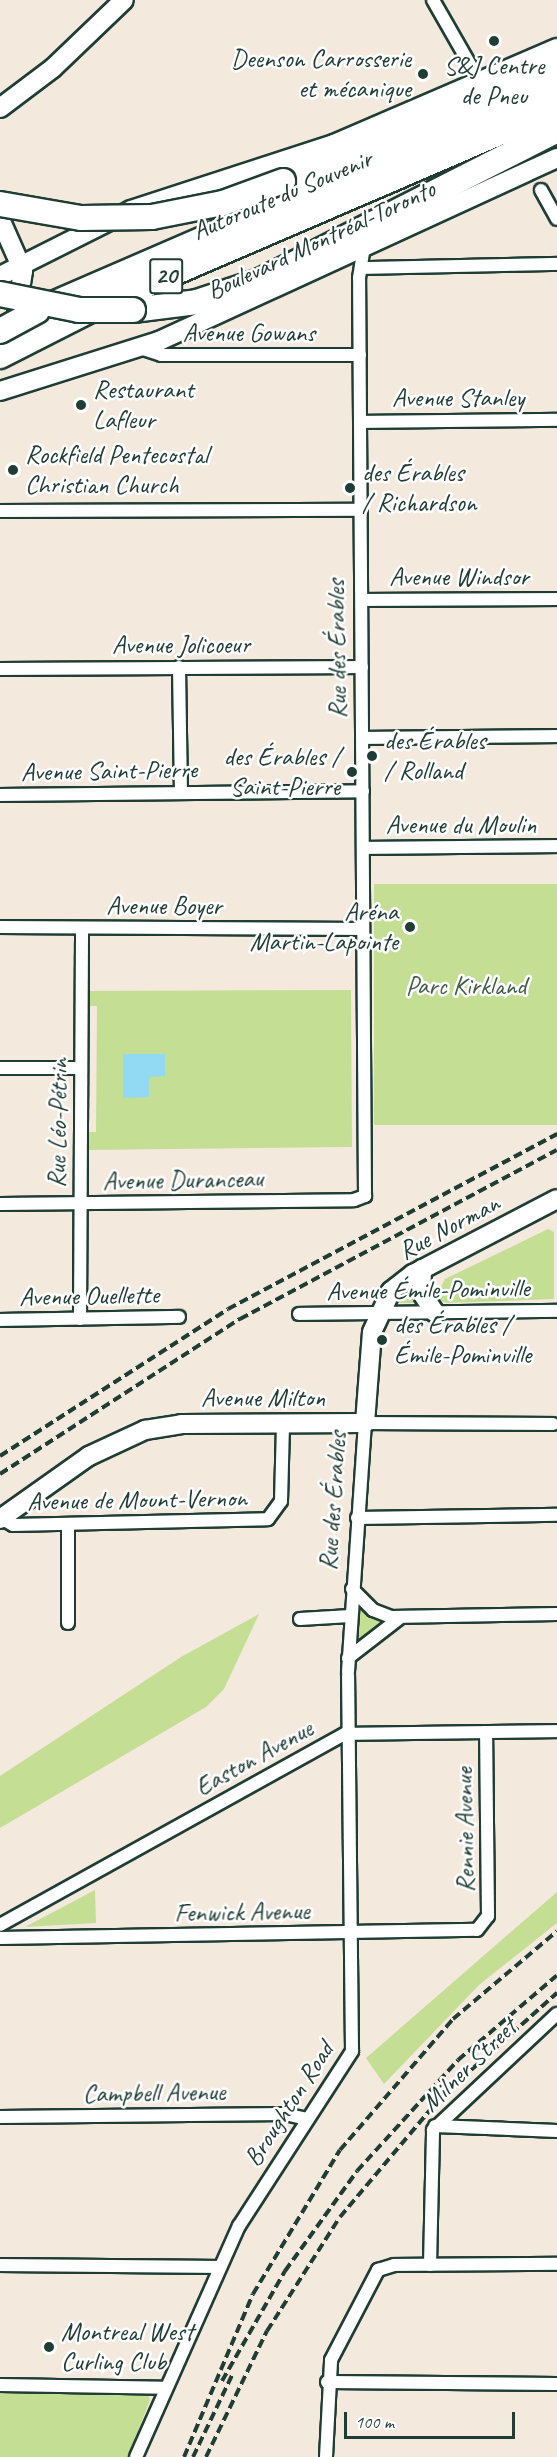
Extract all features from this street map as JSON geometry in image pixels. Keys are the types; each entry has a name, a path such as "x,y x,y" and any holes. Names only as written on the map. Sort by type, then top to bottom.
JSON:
{"highway":[{"path":"0,204 81,218 134,218 208,207 283,182 557,63"},
{"name":"Autoroute du Souvenir","path":"4,347 37,311 557,86"},
{"name":"Autoroute du Souvenir","path":"4,347 557,108"},
{"path":"0,294 79,310 166,308 246,286 328,249 557,130"},
{"path":"431,197 557,144"}],"main road":[{"path":"0,108 54,68 124,0"},
{"path":"0,276 131,210 295,159 557,48"},
{"name":"Boulevard Montréal-Toronto","path":"0,391 140,348 364,248 557,158"},
{"path":"0,219 22,265 21,296 4,347"},
{"name":"Rue Norman","path":"378,1314 396,1287 422,1269 557,1199"},
{"path":"422,1269 421,1292 435,1313"},
{"name":"Rue des Érables","path":"365,1423 378,1314"},
{"name":"Avenue Milton","path":"0,1519 89,1456 135,1433 173,1425 365,1423"}],"street":[{"path":"433,0 480,82"},
{"path":"541,190 557,219"},
{"name":"Rue des Érables","path":"364,248 364,268 359,278 364,738 365,1196"},
{"path":"364,268 557,264"},
{"name":"Avenue Gowans","path":"140,348 161,356 360,354"},
{"name":"Avenue Stanley","path":"360,422 557,420"},
{"path":"0,512 361,510"},
{"name":"Avenue Windsor","path":"362,600 557,599"},
{"path":"179,667 181,792"},
{"name":"Avenue Jolicoeur","path":"0,669 362,667"},
{"path":"364,738 557,736"},
{"name":"Avenue Saint-Pierre","path":"0,795 363,791"},
{"name":"Avenue du Moulin","path":"364,848 557,846"},
{"name":"Avenue Boyer","path":"0,927 363,929"},
{"name":"Rue Léo-Pétrin","path":"80,1319 82,928"},
{"path":"0,1068 81,1068"},
{"name":"Avenue Duranceau","path":"0,1204 354,1200 365,1196"},
{"name":"Avenue Émile-Pominville","path":"299,1314 557,1311"},
{"name":"Avenue Ouellette","path":"0,1320 179,1317"},
{"name":"Rue des Érables","path":"348,1658 365,1423"},
{"name":"Avenue Milton","path":"365,1423 553,1424"},
{"name":"Avenue de Mount-Vernon","path":"0,1519 13,1525 259,1520 275,1514 281,1501 283,1424"},
{"path":"357,1518 557,1515"},
{"path":"68,1524 68,1623"},
{"path":"352,1589 379,1614 401,1617 557,1614"},
{"path":"300,1619 350,1616"},
{"path":"348,1658 401,1617"},
{"name":"Broughton Road","path":"136,2457 218,2267 307,2120 352,2051 348,1658"},
{"name":"Easton Avenue","path":"0,1925 348,1734 557,1731"},
{"name":"Rennie Avenue","path":"483,1926 488,1910 486,1732"},
{"name":"Fenwick Avenue","path":"0,1938 352,1933 483,1926"},
{"name":"Milner Street","path":"430,2265 435,2126 557,2014"},
{"name":"Campbell Avenue","path":"0,2117 285,2114 307,2120"},
{"path":"435,2126 557,2131"},
{"path":"326,2457 327,2382 337,2344 382,2267 557,2264"},
{"path":"0,2265 218,2267"},
{"path":"327,2382 557,2384"},
{"path":"0,2385 164,2388"}],"green space":[{"name":"Parc Kirkland","path":"374,884 557,884 557,1125 374,1125"},
{"name":"Parc Kirkland","path":"351,990 352,1147 88,1150 88,1132 96,1132 97,1006 90,1006 90,991"},
{"path":"548,1229 554,1232 554,1299 446,1303 435,1298 445,1279"},
{"path":"409,1286 415,1303 392,1303"},
{"path":"362,1609 383,1624 354,1645 359,1612"},
{"path":"259,1614 224,1689 206,1707 0,1828 0,1776 181,1657"},
{"path":"95,1890 96,1923 25,1927"},
{"path":"557,1892 557,1923 479,1985 384,2084 366,2058"},
{"path":"0,2391 147,2391 150,2400 128,2457 0,2457"}],"water":[{"path":"123,1054 165,1054 165,1076 149,1077 149,1097 123,1098"}],"railway":[{"path":"0,1456 228,1309 557,1134"},
{"path":"0,1474 240,1319 557,1150"},
{"path":"184,2457 253,2294 340,2150 453,2019 557,1931"},
{"path":"222,2381 285,2271 357,2171 458,2060 557,1975"},
{"path":"206,2457 267,2331 340,2217 441,2097 557,1993"},
{"path":"193,2457 233,2373"}],"place":[{"name":"S&J Centre de Pneu","path":"494,41"},
{"name":"Deenson Carrosserie et mécanique","path":"423,74"},
{"name":"Restaurant Lafleur","path":"81,405"},
{"name":"Rockfield Pentecostal Christian Church","path":"13,470"},
{"name":"des Érables / Richardson","path":"350,488"},
{"name":"des Érables / Rolland","path":"372,756"},
{"name":"des Érables / Saint-Pierre","path":"352,772"},
{"name":"Aréna Martin-Lapointe","path":"410,927"},
{"name":"des Érables / Émile-Pominville","path":"382,1340"},
{"name":"Montreal West Curling Club","path":"49,2347"}]}
